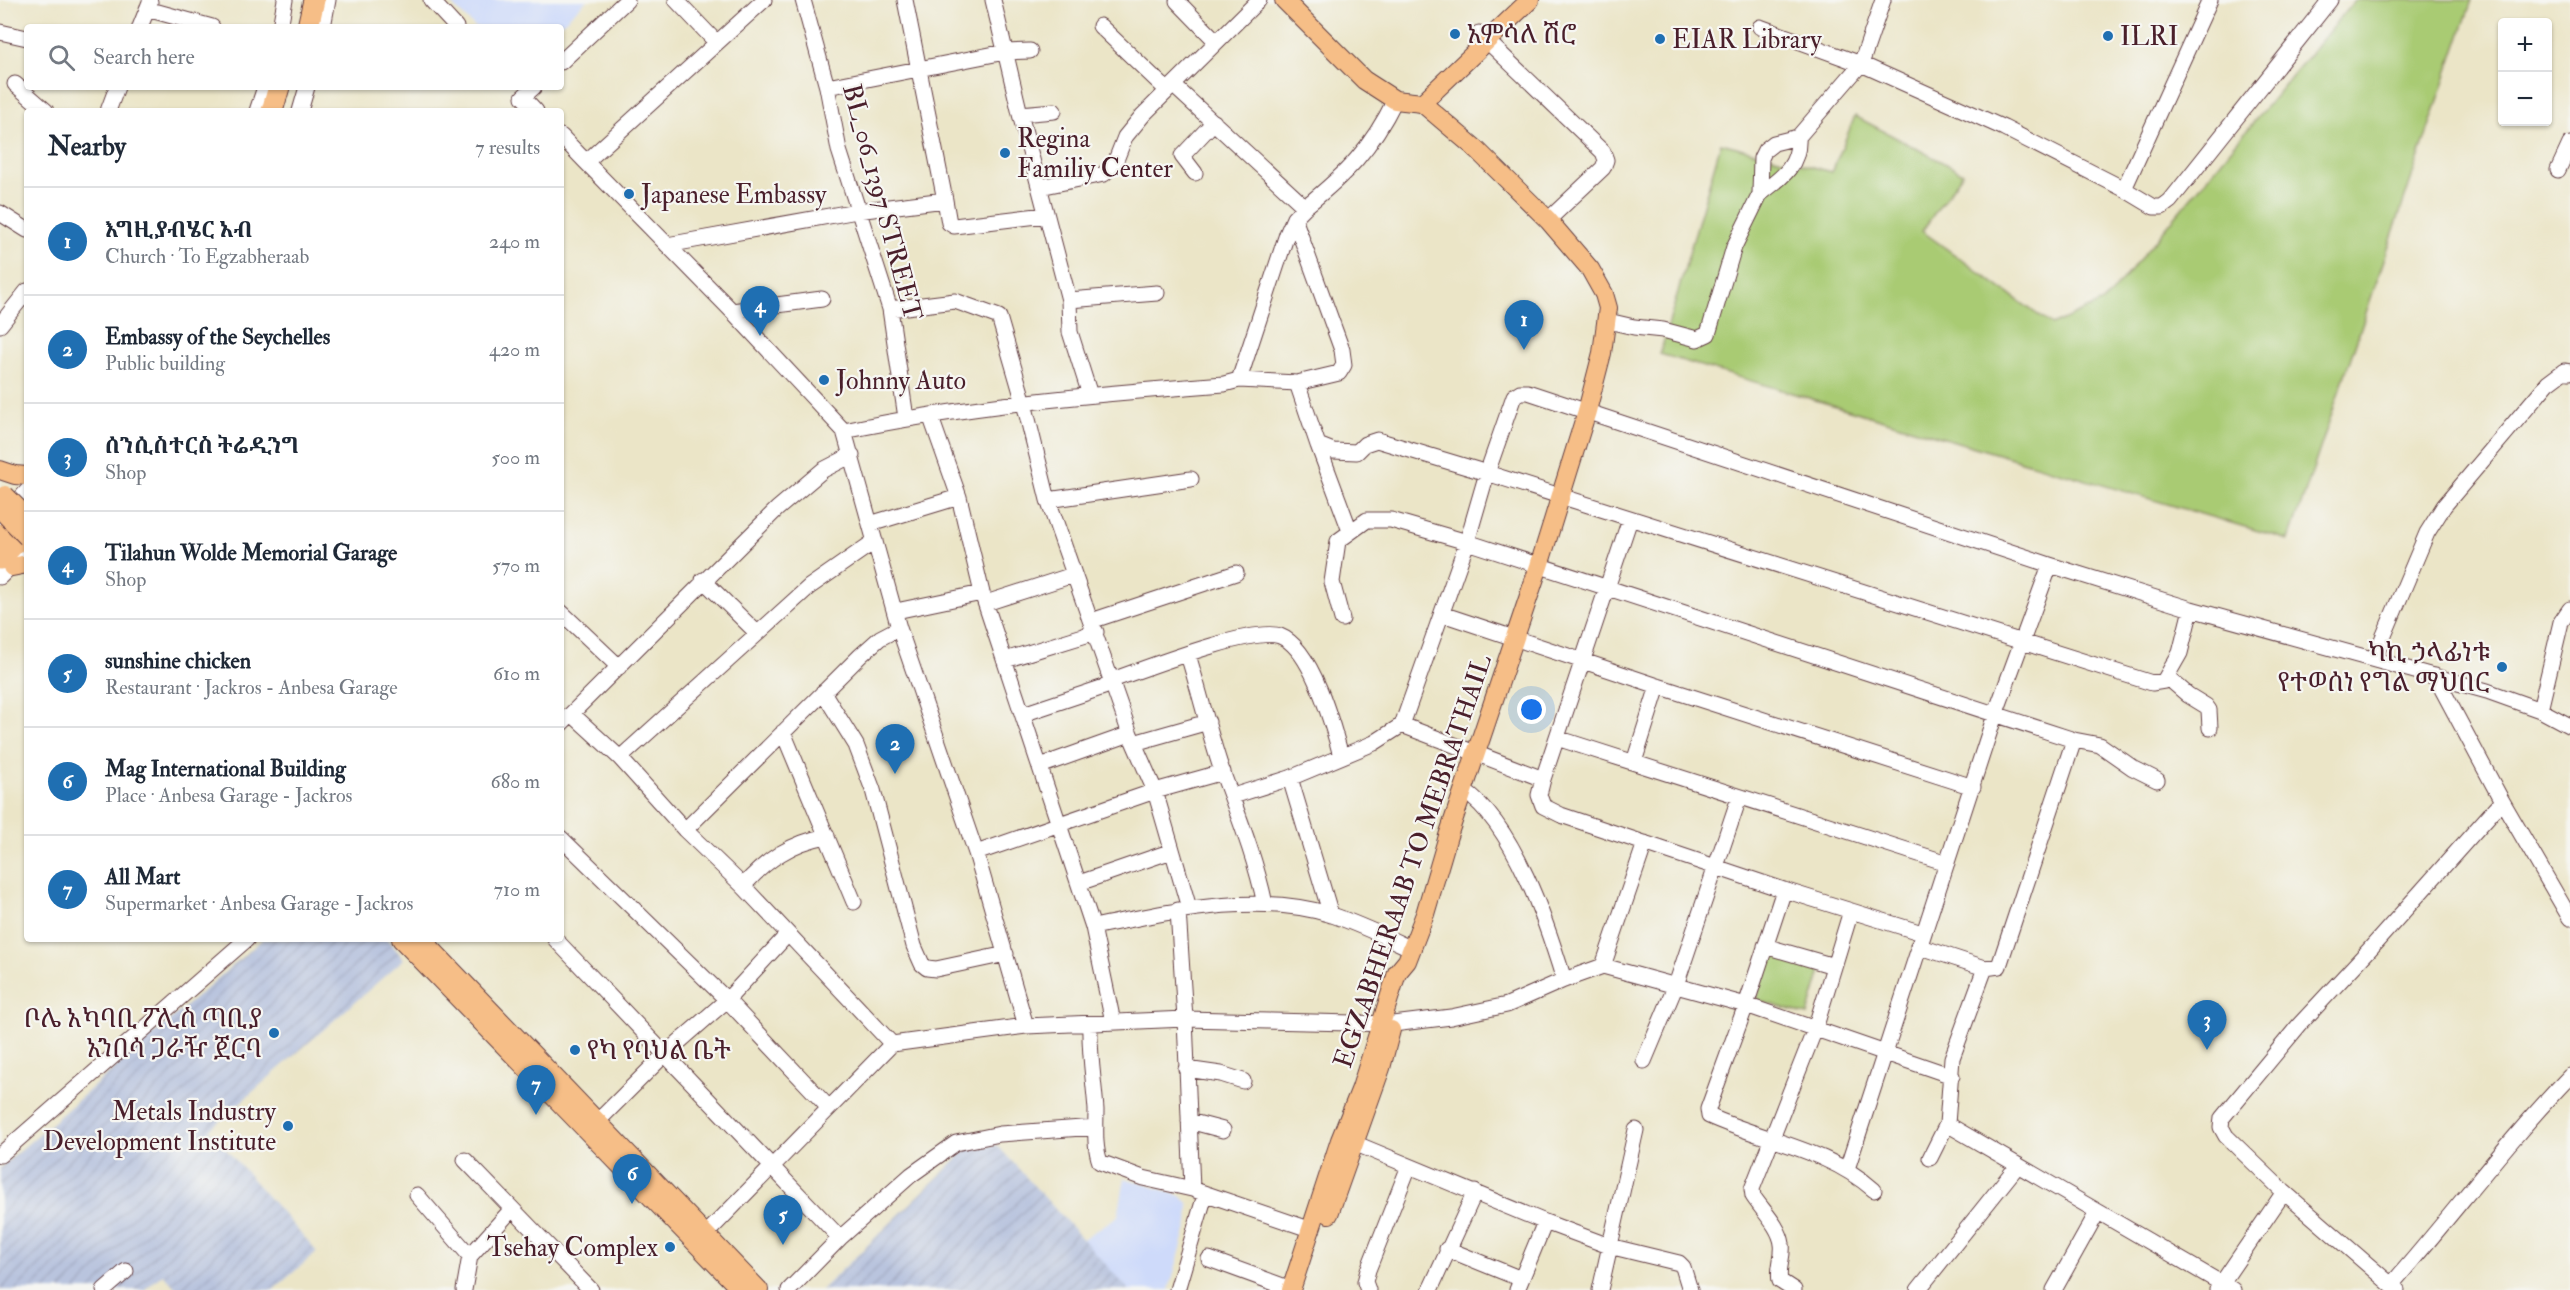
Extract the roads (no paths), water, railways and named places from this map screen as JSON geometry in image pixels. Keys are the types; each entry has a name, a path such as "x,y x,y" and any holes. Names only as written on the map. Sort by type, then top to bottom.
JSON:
{"highway":[{"path":"295,24 299,0"},
{"path":"309,24 314,0"},
{"path":"273,108 278,90"},
{"path":"287,108 292,90"},
{"path":"0,539 24,513"},
{"path":"10,567 24,537"}],"main road":[{"path":"1284,0 1364,80 1409,101 1475,148 1548,220 1599,283 1608,308 1608,321"},
{"path":"1484,37 1513,0"},
{"path":"1409,101 1530,0"},
{"name":"EGZABHERAAB TO MEBRATHAIL","path":"1291,1290 1387,1024 1408,976 1410,955 1516,639 1587,411 1608,321"},
{"path":"0,470 24,476"},
{"path":"0,490 24,514"},
{"path":"0,509 24,534"},
{"path":"404,942 598,1121 759,1290"},
{"path":"424,942 481,1011 741,1290"},
{"path":"1304,1290 1381,1068 1387,1024"}],"street":[{"path":"281,24 285,0"},
{"path":"323,24 328,0"},
{"path":"431,0 453,24"},
{"path":"564,59 627,0"},
{"path":"676,0 716,42"},
{"path":"586,162 764,0"},
{"name":"BL_06_1397 STREET","path":"803,0 827,87 839,150 890,309 906,418"},
{"path":"905,0 921,70 950,223 954,226 1046,215"},
{"path":"993,0 1020,114 1069,300 1070,332 1090,395"},
{"path":"1040,187 1104,174 1116,160 1125,137 1216,40 1259,0"},
{"path":"1760,194 1761,158 1765,150 1773,143 1798,137 1861,64 1883,0"},
{"path":"2124,189 2210,0"},
{"path":"1760,27 1861,64 2004,128 2124,189 2154,207 2162,207 2170,201 2330,0"},
{"path":"1177,1 1216,40"},
{"path":"141,24 149,5 203,24"},
{"path":"1100,26 1170,88 1214,122 1305,207"},
{"path":"0,32 24,37"},
{"path":"1484,37 1602,152 1606,160 1603,168 1548,220"},
{"path":"827,87 1005,52 1030,51"},
{"path":"15,84 43,108"},
{"path":"109,108 116,90"},
{"path":"258,108 264,90"},
{"path":"301,108 306,90"},
{"path":"523,90 534,108"},
{"path":"1239,380 1294,218 1358,159 1380,130 1409,101"},
{"path":"1020,114 1054,111"},
{"path":"1195,173 1182,156 1214,122"},
{"path":"1608,321 1663,330 1697,339 1708,334 1734,247 1760,194 1792,166 1797,154 1798,137"},
{"path":"564,139 732,311 844,431 899,628 976,854 1026,1026"},
{"path":"2558,170 2570,144"},
{"path":"667,245 857,211 945,200"},
{"path":"0,213 24,228"},
{"path":"844,431 906,418 1090,395 1224,384 1239,380 1297,382 1339,373 1344,365 1342,350 1294,218"},
{"path":"1069,300 1157,293"},
{"path":"0,325 24,295"},
{"path":"732,311 822,299"},
{"path":"890,309 955,302 999,317 1024,403 1048,500 1132,739 1155,791 1172,851 1184,909 1186,1069 1189,1121 1199,1192 1176,1290"},
{"path":"2374,659 2427,533 2444,506 2548,382 2564,371 2570,372"},
{"path":"1297,382 1350,531"},
{"path":"1233,796 1290,778 1374,743 1402,725 1467,542 1487,473 1514,396 1520,392 1528,392 1587,411 2050,565 2191,609 2487,691 2540,710 2570,726"},
{"path":"930,415 958,497 984,598 1093,927 1113,1022"},
{"path":"1318,445 1333,451 1357,452 1365,444 1377,440 1561,495 1630,519 2152,683 2157,683 2167,677 2180,653 2191,609"},
{"path":"852,455 823,470 802,487 703,580 566,719 620,758 685,830 743,886 892,1044"},
{"path":"1048,500 1191,479"},
{"path":"0,522 24,494"},
{"path":"870,524 958,497"},
{"path":"1630,519 1543,779 1540,801 1551,812 1851,911 1986,968 1996,968 2002,960 2074,740"},
{"path":"1342,619 1332,582 1338,541 1367,520 1391,520 1467,542 1607,590 1995,715 2074,740 2100,745 2133,768 2157,780"},
{"path":"620,758 809,587 874,541"},
{"path":"10,567 24,553"},
{"path":"1847,1169 1920,939 1973,787 1995,715 2050,565"},
{"path":"1005,660 1236,573"},
{"path":"896,611 984,598 1073,575"},
{"path":"703,580 757,633"},
{"path":"2540,710 2561,622 2570,609"},
{"path":"1442,614 1973,787"},
{"path":"564,615 619,667"},
{"path":"685,830 880,638 899,628"},
{"path":"1023,714 1104,687 1112,680 1241,638 1265,634 1280,636 1293,644 1304,659 1331,717 1341,756"},
{"path":"1188,655 1265,904"},
{"path":"2435,676 2502,801 2570,918"},
{"path":"2167,677 2188,695 2206,706 2209,710 2210,728"},
{"path":"1634,762 1658,686"},
{"path":"823,693 856,745 867,774 914,946 921,964 927,968 936,969 1006,954"},
{"path":"1040,766 1132,739 1208,722"},
{"path":"1402,725 1543,779"},
{"path":"783,732 854,902"},
{"path":"1557,738 1947,863"},
{"path":"976,854 1155,791 1223,772"},
{"path":"1290,778 1332,915"},
{"path":"1464,791 1478,800 1510,847 1531,886 1573,977"},
{"path":"1644,1061 1676,984 1739,798"},
{"path":"2502,801 2300,1024 2222,1118 2221,1127 2226,1136 2284,1192 2394,1288 2513,1139 2570,1076"},
{"path":"743,886 758,868 801,841 827,836"},
{"path":"564,841 727,1000 830,1108"},
{"path":"1603,966 1645,843"},
{"path":"1078,883 1172,851"},
{"path":"1784,890 1746,1005 1708,1108 1709,1116 1774,1138 1847,1169 1874,1190"},
{"path":"1093,927 1184,909 1265,904 1332,915 1410,955"},
{"path":"1794,1290 1780,1281 1778,1273 1783,1246 1780,1236 1753,1196 1752,1189 1815,1029 1851,911"},
{"path":"598,1121 665,1054 727,1000 788,934"},
{"path":"0,1155 244,942"},
{"path":"558,942 840,1238"},
{"path":"1765,946 1834,966"},
{"path":"706,1234 892,1044 1026,1026 1090,1025 1185,1019 1387,1024 1451,1017 1507,1005 1603,966 1676,984 1746,1005 1952,1076"},
{"path":"1930,1158 1947,1124 1952,1059 1986,968"},
{"path":"1090,1025 1089,1044 1096,1149 1100,1162 1143,1178 1199,1192 1312,1230"},
{"path":"1186,1069 1221,1074 1243,1081"},
{"path":"1189,1121 1223,1130"},
{"path":"1947,1124 2224,1288 2284,1192"},
{"path":"789,1290 840,1238 911,1175 956,1143 1000,1134 1096,1126"},
{"path":"1600,1290 1636,1130"},
{"path":"1354,1143 1545,1222 1609,1245 1679,1263 1683,1267 1690,1290"},
{"path":"465,1160 591,1290"},
{"path":"1918,1290 2018,1165"},
{"path":"1368,1290 1365,1287 1368,1270 1409,1166"},
{"path":"1430,1290 1475,1192"},
{"path":"417,1196 470,1256"},
{"path":"464,1290 470,1256 512,1209"},
{"path":"2054,1290 2097,1213"},
{"path":"1447,1249 1519,1284 1545,1222"},
{"path":"1209,1259 1291,1290"},
{"path":"104,1290 126,1271"}],"place":[{"name":"አምሳለ ሽሮ","path":"1455,34"},
{"name":"ILRI","path":"2108,36"},
{"name":"EIAR Library","path":"1660,39"},
{"name":"Regina Familiy Center","path":"1005,153"},
{"name":"Japanese Embassy","path":"629,194"},
{"name":"Tilahun Wolde Memorial Garage","path":"760,336"},
{"name":"እግዚያብሄር አብ","path":"1524,350"},
{"name":"Johnny Auto","path":"824,380"},
{"name":"ካኪ ኃላፊነቱ የተወሰነ የግል ማህበር","path":"2502,667"},
{"name":"Embassy of the Seychelles","path":"895,774"},
{"name":"ቦሌ አካባቢ ፖሊስ ጣቢያ አንበሳ ጋራዥ ጀርባ","path":"274,1033"},
{"name":"የካ የባህል ቤት","path":"575,1050"},
{"name":"ሰንሲስተርስ ትሬዲንግ","path":"2207,1050"},
{"name":"All Mart","path":"536,1115"},
{"name":"Metals Industry Development Institute","path":"288,1126"},
{"name":"Mag International Building","path":"632,1204"},
{"name":"sunshine chicken","path":"783,1245"},
{"name":"Tsehay Complex","path":"670,1247"}]}
